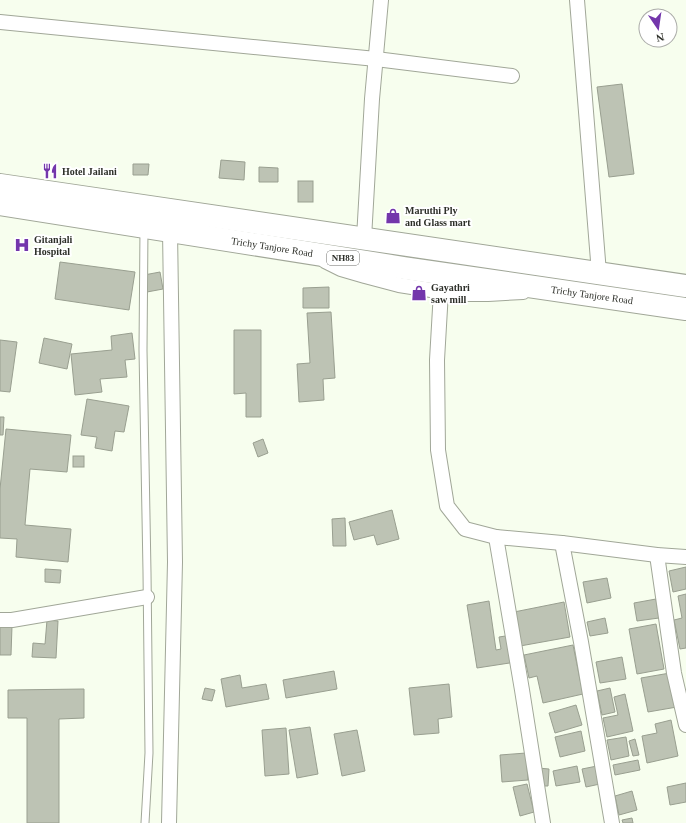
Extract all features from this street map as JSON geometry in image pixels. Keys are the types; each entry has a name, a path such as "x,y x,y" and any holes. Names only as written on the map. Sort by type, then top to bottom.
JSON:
{"highway":[{"name":"NH83","path":"0,185 686,286"},
{"name":"Trichy Tanjore Road","path":"0,204 404,268 686,309"}],"street":[{"path":"364,238 372,99 381,0"},
{"path":"577,0 600,273"},
{"path":"0,22 376,59 512,76"},
{"path":"169,823 175,562 170,230"},
{"path":"306,252 341,269 399,285 464,294 520,293 551,289"},
{"path":"442,291 437,360 438,450 447,506 465,529 496,537 562,543 657,555 686,556"},
{"path":"496,537 543,823"},
{"path":"562,543 581,642 612,823"},
{"path":"657,555 674,673 686,725"},
{"path":"0,620 12,620 147,597"}],"lane":[{"path":"144,226 143,350 149,753 145,823"}],"building":[{"path":"622,84 634,174 609,177 597,87"},
{"path":"221,160 245,162 244,180 219,178"},
{"path":"133,164 149,164 148,175 133,175"},
{"path":"259,167 278,168 278,182 259,182"},
{"path":"298,181 313,181 313,202 298,202"},
{"path":"60,262 135,272 129,310 55,299"},
{"path":"160,272 163,289 147,292 144,275"},
{"path":"329,287 329,308 303,308 303,288"},
{"path":"331,312 335,378 323,379 324,400 299,402 297,364 310,363 307,313"},
{"path":"234,330 261,330 261,417 246,417 246,393 234,394"},
{"path":"132,333 135,359 125,360 127,377 100,379 102,392 75,395 71,354 112,350 111,336"},
{"path":"44,338 72,344 67,369 39,363"},
{"path":"0,340 17,342 10,392 0,391"},
{"path":"87,399 129,406 124,432 115,431 112,451 95,448 97,437 81,435"},
{"path":"0,417 4,417 3,435 0,435"},
{"path":"6,429 71,435 67,472 30,469 25,525 71,529 68,562 16,557 17,539 0,538 0,489"},
{"path":"263,439 268,453 258,457 253,443"},
{"path":"73,456 84,456 84,467 73,467"},
{"path":"392,510 399,539 377,545 374,535 354,540 349,522"},
{"path":"345,518 346,546 333,546 332,519"},
{"path":"686,567 686,589 673,592 669,571"},
{"path":"45,569 61,570 60,583 45,582"},
{"path":"607,578 611,598 587,603 583,582"},
{"path":"686,594 686,648 680,649 674,620 682,618 678,596"},
{"path":"656,599 659,618 637,621 634,603"},
{"path":"489,601 496,650 501,649 499,637 512,635 516,662 477,668 467,605"},
{"path":"564,602 570,637 520,646 514,612"},
{"path":"605,618 608,633 590,636 587,622"},
{"path":"47,620 58,621 56,658 32,657 33,643 45,644"},
{"path":"656,624 664,669 637,674 629,629"},
{"path":"0,626 12,626 11,655 0,655"},
{"path":"573,645 583,694 543,703 537,676 529,678 524,655"},
{"path":"622,657 626,679 600,683 596,662"},
{"path":"334,671 337,689 286,698 283,680"},
{"path":"670,673 677,707 648,712 641,678"},
{"path":"240,675 242,688 266,684 269,699 226,707 221,679"},
{"path":"449,684 452,717 438,719 439,733 414,735 409,688"},
{"path":"205,688 215,690 212,701 202,699"},
{"path":"610,688 615,712 602,715 597,691"},
{"path":"84,689 84,718 59,719 59,823 27,823 27,718 8,718 8,690"},
{"path":"625,694 633,731 607,737 603,718 618,715 614,697"},
{"path":"576,705 582,725 555,733 549,713"},
{"path":"671,720 678,756 647,763 642,736 657,733 655,724"},
{"path":"310,727 318,774 297,778 289,730"},
{"path":"286,728 289,774 265,776 262,730"},
{"path":"357,730 365,771 342,776 334,734"},
{"path":"581,731 585,751 560,757 555,737"},
{"path":"626,737 629,756 611,760 607,740"},
{"path":"635,739 639,755 633,756 629,741"},
{"path":"526,753 528,780 502,782 500,755"},
{"path":"638,760 640,770 615,775 613,765"},
{"path":"577,766 580,782 556,786 553,771"},
{"path":"597,766 600,784 586,787 582,769"},
{"path":"538,768 549,769 548,786 538,786"},
{"path":"686,783 686,802 670,805 667,787"},
{"path":"527,784 534,812 520,816 513,787"},
{"path":"632,791 637,810 619,815 615,796"},
{"path":"632,818 633,823 623,823 622,820"}],"place":[{"name":"Hotel Jailani","path":"50,171"},
{"name":"Maruthi Ply and Glass mart","path":"393,216"},
{"name":"Gitanjali Hospital","path":"22,245"},
{"name":"Gayathri saw mill","path":"419,293"}]}
